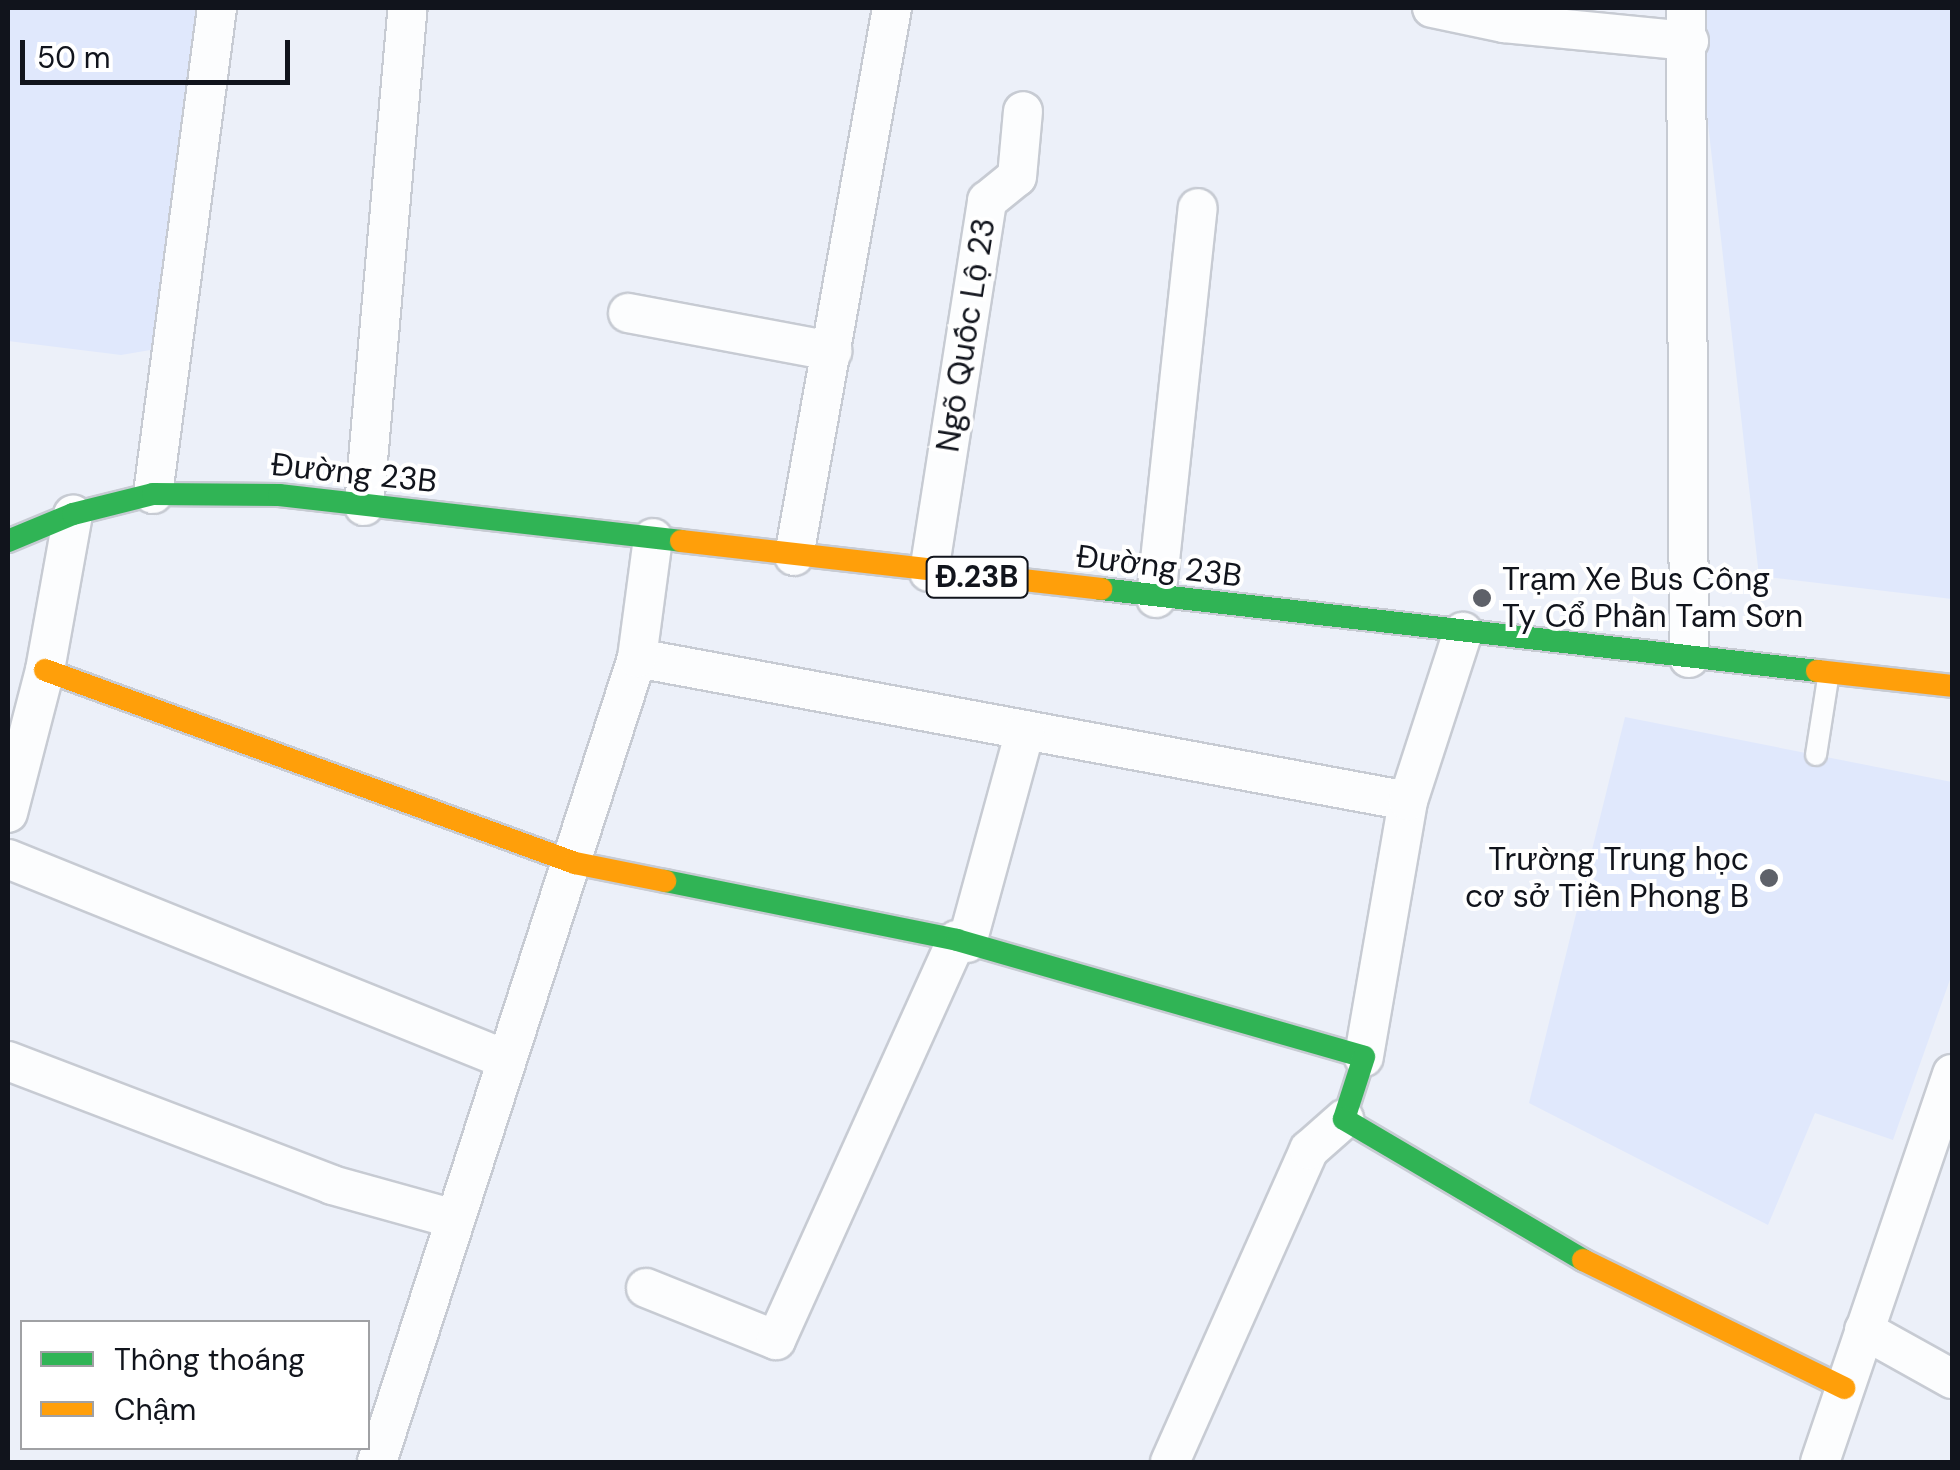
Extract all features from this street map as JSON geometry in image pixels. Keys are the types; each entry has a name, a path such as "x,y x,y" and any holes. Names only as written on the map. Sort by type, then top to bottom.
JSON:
{"street":[{"path":"153,494 217,8"},
{"path":"364,506 408,8"},
{"path":"794,556 892,8"},
{"path":"1432,8 1504,23 1688,24 1689,658"},
{"name":"Ngõ Quốc Lộ 23","path":"929,572 987,201 1017,177 1023,112"},
{"path":"1156,598 1198,208"},
{"path":"628,312 832,351"},
{"name":"Đường 23B","path":"8,541 73,514 153,494 279,495 1952,686"},
{"path":"8,813 45,670 73,514"},
{"path":"390,1458 454,1219 575,863 637,658 654,538"},
{"path":"1170,1462 1309,1150 1344,1119 1364,1057 1408,802 1463,632"},
{"path":"637,658 1408,802"},
{"path":"45,670 575,863 962,942 1364,1057"},
{"path":"646,1288 776,1340 962,942 1025,730"},
{"path":"8,859 506,1058"},
{"path":"8,1061 332,1186 454,1219"},
{"path":"1820,1462 1952,1074"},
{"path":"1344,1119 1600,1270 1844,1388"},
{"path":"1864,1330 1952,1379"}],"lane":[{"path":"1816,755 1830,670"}],"shaded area":[{"path":"8,8 217,8 174,346 121,355 8,341"},
{"path":"1695,8 1952,8 1952,599 1759,576"},
{"name":"Trường Trung học cơ sở Tiền Phong B","path":"1625,717 1952,782 1952,974 1893,1140 1815,1113 1768,1225 1529,1103"}],"traffic: fast":[{"path":"8,541 73,514 153,494 279,495 681,541"},
{"path":"1101,589 1817,671"},
{"path":"665,881 957,940 1364,1057 1344,1119 1583,1260"}],"traffic: slow":[{"path":"681,541 1101,589"},
{"path":"45,670 575,863 665,881"},
{"path":"1817,671 1952,686"},
{"path":"1583,1260 1844,1388"}],"place":[{"name":"Trạm Xe Bus Công Ty Cổ Phần Tam Sơn","path":"1482,598"},
{"name":"Trường Trung học cơ sở Tiền Phong B","path":"1769,878"}]}
